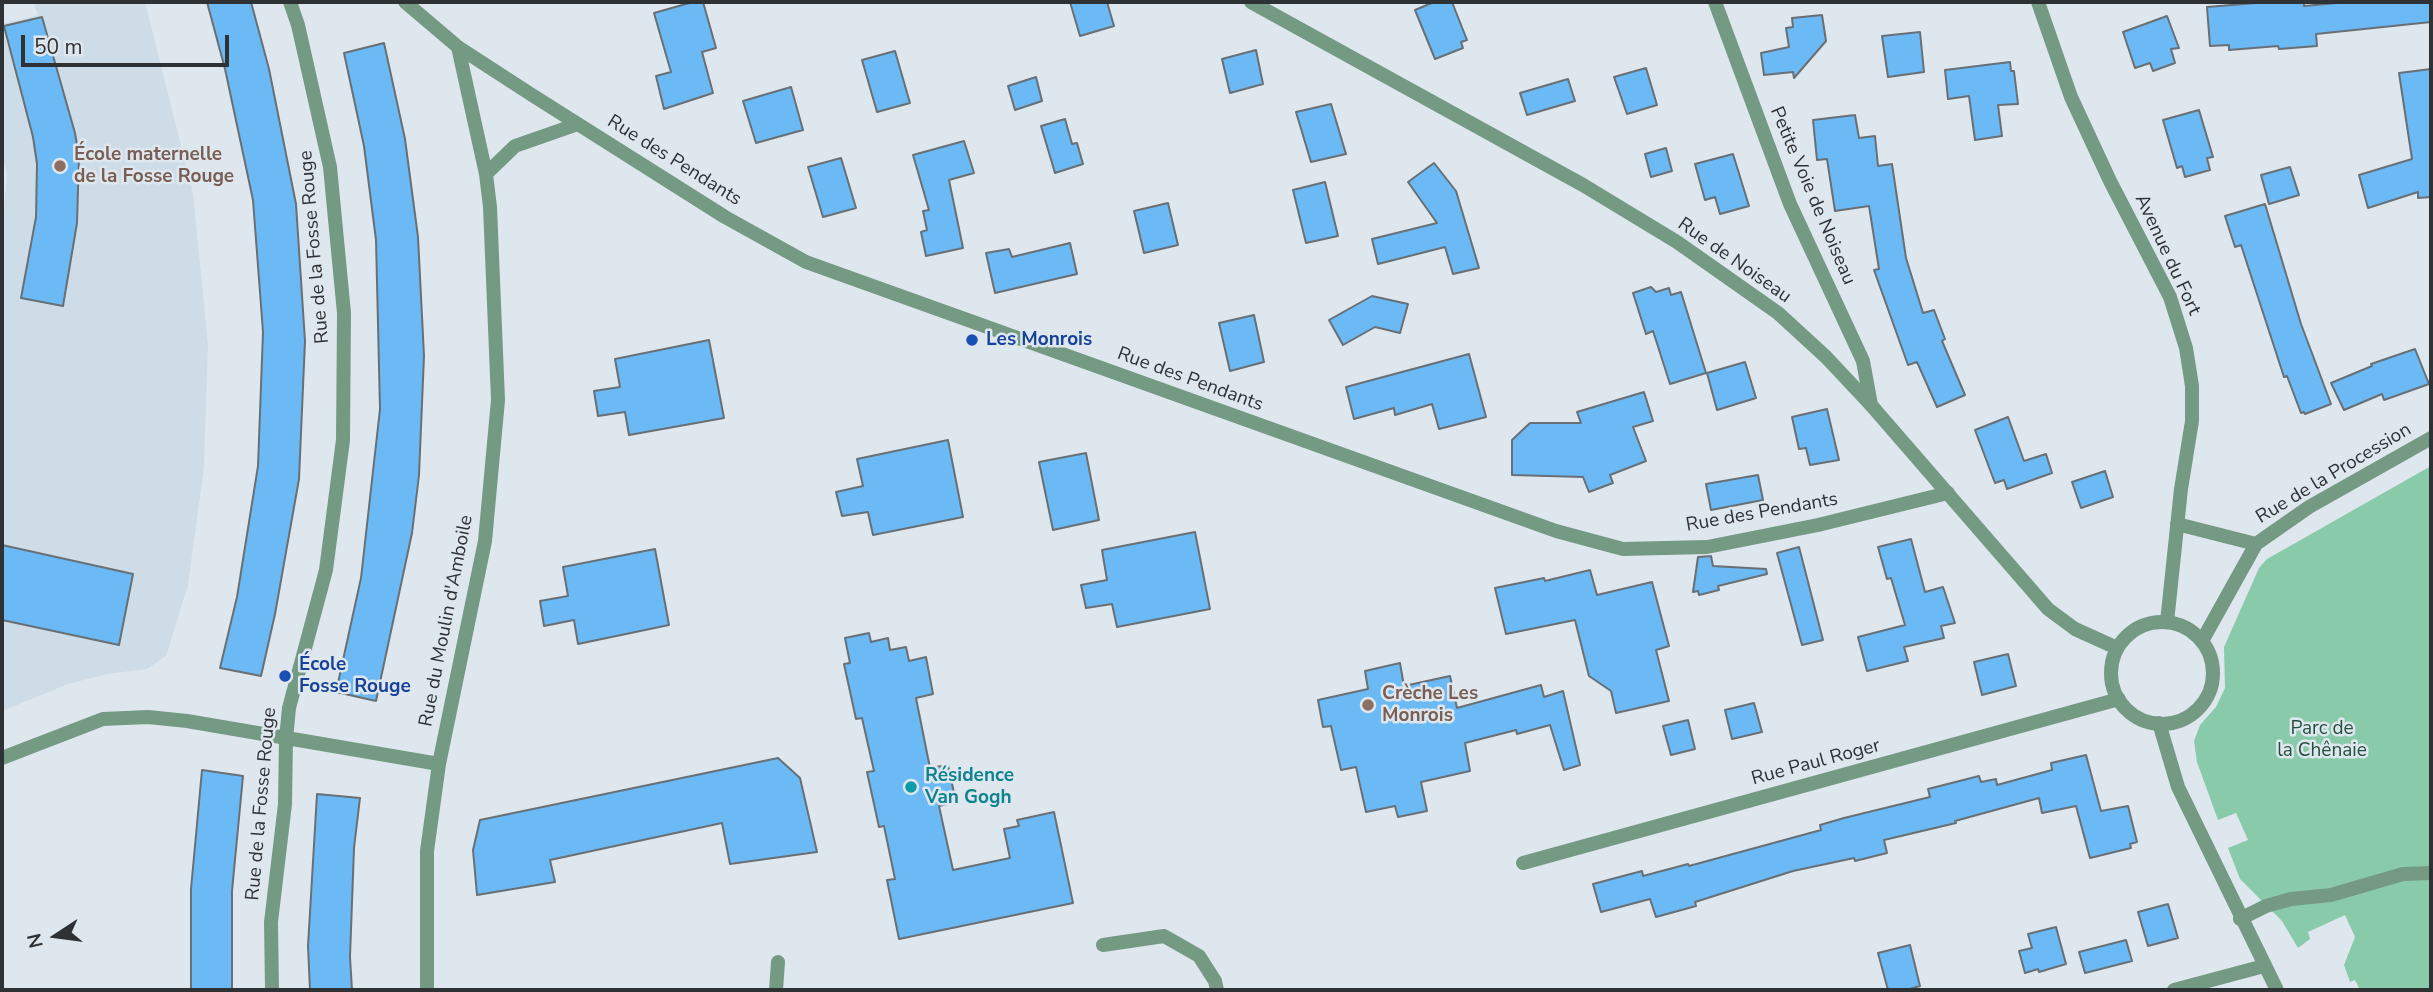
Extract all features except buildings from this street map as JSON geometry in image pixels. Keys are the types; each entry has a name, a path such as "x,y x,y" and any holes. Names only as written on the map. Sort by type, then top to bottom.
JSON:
{"street":[{"name":"Rue de la Fosse Rouge","path":"272,990 271,922 285,804 289,708 326,570 343,440 344,313 330,167 298,24 290,2"},
{"name":"Rue des Pendants","path":"405,2 458,47 725,217 806,262 1556,531 1623,549 1706,547 1818,525 1948,493"},
{"name":"Rue de Noiseau","path":"1251,2 1571,178 1677,242 1778,313 1826,357 1871,405 2048,609 2075,629 2117,648"},
{"name":"Petite Voie de Noiseau","path":"1715,2 1790,204 1863,361 1871,405"},
{"name":"Avenue du Fort","path":"2038,2 2071,97 2110,181 2170,297 2180,323 2192,386 2192,421 2177,524 2167,622"},
{"name":"Rue du Moulin d'Amboile","path":"427,990 427,851 439,764 485,541 498,400 486,174 458,47"},
{"path":"486,174 514,145 578,124"},
{"name":"Rue de la Procession","path":"2256,544 2309,507 2431,439"},
{"path":"2177,524 2256,544 2202,641"},
{"path":"2152,622 2167,622 2192,631 2202,641 2210,656 2213,672 2210,689 2203,704 2183,718 2159,723 2143,720 2129,712 2113,687 2111,674 2117,648 2127,636 2138,627 2152,622"},
{"name":"Rue Paul Roger","path":"1523,863 2119,699"},
{"path":"2,758 103,719 148,716 439,764"},
{"path":"2159,723 2178,787 2240,919 2277,990"},
{"path":"2240,919 2266,906 2291,899 2330,895 2403,874 2431,873"},
{"path":"1103,945 1164,936 1199,956 1215,981 1217,990"},
{"path":"776,990 778,962"},
{"path":"2174,990 2264,966"}],"shaded area":[{"path":"34,2 145,2 193,193 208,345 204,467 188,585 166,656 147,669 107,674 68,684 2,711 2,235 7,174 2,155 2,24 38,15"}],"green space":[{"name":"Parc de la Chênaie","path":"2431,466 2431,990 2360,990 2355,980 2350,982 2344,965 2355,937 2345,915 2308,932 2310,939 2298,948 2282,921 2240,879 2228,848 2248,840 2236,813 2218,820 2197,762 2194,741 2200,725 2216,707 2225,688 2224,647 2259,568 2267,559"}],"place":[{"name":"École maternelle de la Fosse Rouge","path":"60,166"},
{"name":"Les Monrois","path":"972,340"},
{"name":"École Fosse Rouge","path":"285,676"},
{"name":"Crèche Les Monrois","path":"1368,705"},
{"name":"Résidence Van Gogh","path":"911,787"}]}
